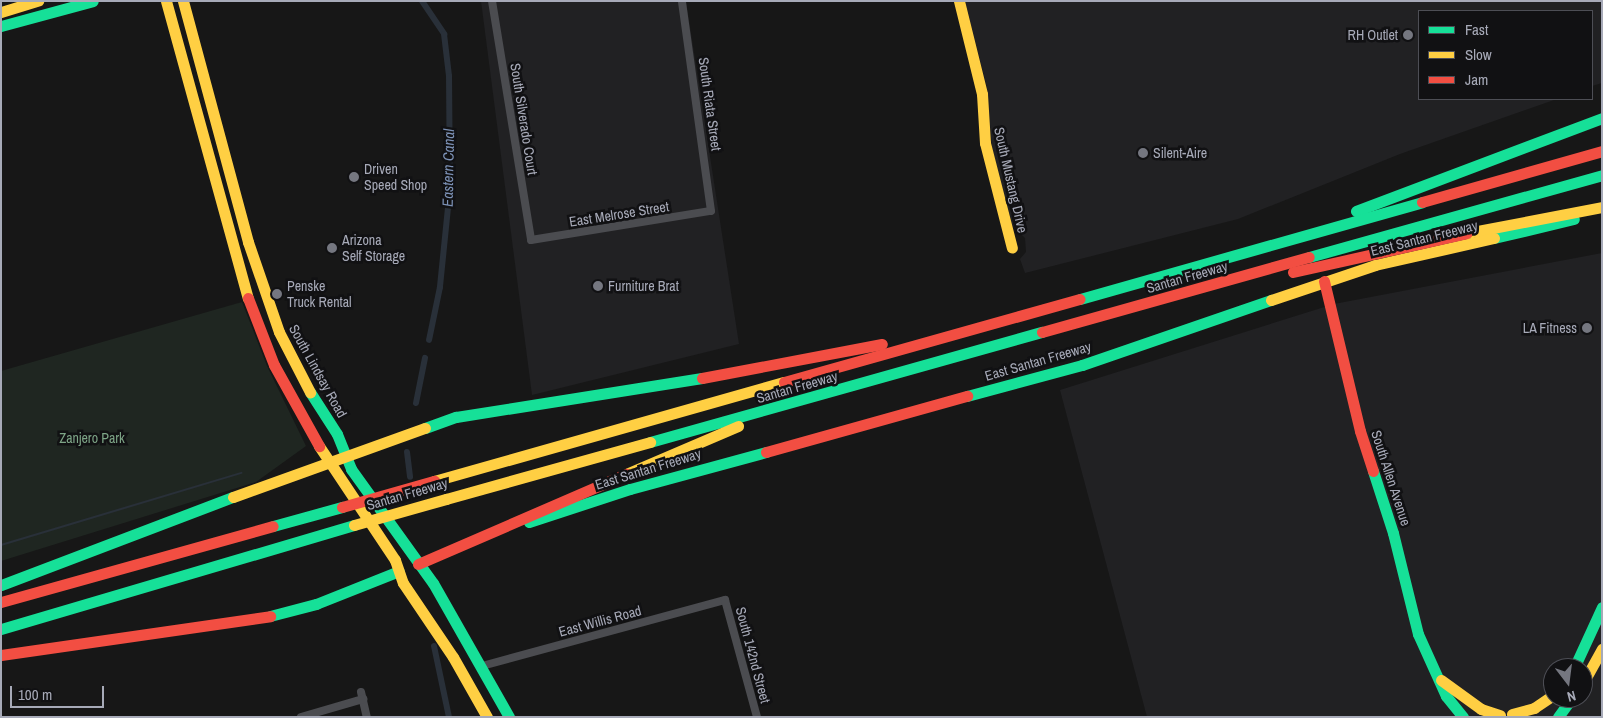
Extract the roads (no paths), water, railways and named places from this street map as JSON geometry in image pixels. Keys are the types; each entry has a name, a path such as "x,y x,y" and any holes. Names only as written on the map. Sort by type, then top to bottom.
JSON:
{"main road":[{"path":"1,12 38,1"},
{"path":"1,26 93,1"},
{"path":"166,1 241,279 258,328 292,402 395,560 403,583 453,657 487,717"},
{"name":"South Lindsay Road","path":"182,1 248,242 279,332 347,454 351,469 418,564 482,666 510,717"},
{"name":"South Mustang Drive","path":"958,1 982,94 984,143 1012,248"},
{"path":"1204,262 1240,247 1407,193 1602,118"},
{"path":"205,142 223,183 235,194"},
{"name":"Santan Freeway","path":"1,602 1602,151"},
{"name":"Santan Freeway","path":"1,629 354,525 784,406 1602,175"},
{"path":"220,198 227,203 238,231 248,242"},
{"path":"1225,282 1274,276 1432,240 1602,207"},
{"name":"East Santan Freeway","path":"482,537 630,489 1082,365 1324,281 1427,251 1602,213"},
{"name":"South Allen Avenue","path":"1324,281 1364,443 1398,552 1412,614 1427,656 1441,680 1446,696 1463,717"},
{"path":"1,585 347,454 474,413 759,368 925,336 1029,311"},
{"path":"1,655 261,618 316,604 482,537 784,406"},
{"path":"1579,658 1602,607"},
{"path":"1593,665 1602,649"},
{"name":"South Allen Avenue","path":"1441,680 1481,709 1507,716"},
{"path":"1507,716 1534,708 1543,702"}],"street":[{"name":"South Silverado Court","path":"492,1 531,240"},
{"name":"South Riata Street","path":"682,1 711,211"},
{"name":"East Melrose Street","path":"531,240 711,211"},
{"name":"East Willis Road","path":"482,666 725,600"},
{"name":"South 142nd Street","path":"725,600 757,717"},
{"path":"301,717 362,696 368,717"}],"waterway":[{"name":"Eastern Canal","path":"422,1 444,34 449,76 450,188 440,287 429,340"},
{"name":"Eastern Canal","path":"416,403 425,358"},
{"name":"Eastern Canal","path":"407,452 410,477"},
{"path":"1,545 241,473"},
{"name":"Eastern Canal","path":"434,646 449,717"}],"place":[{"name":"RH Outlet","path":"1408,35"},
{"name":"Silent-Aire","path":"1143,153"},
{"name":"Driven Speed Shop","path":"354,177"},
{"name":"Arizona Self Storage","path":"332,248"},
{"name":"Furniture Brat","path":"598,286"},
{"name":"Penske Truck Rental","path":"277,294"},
{"name":"LA Fitness","path":"1587,328"}],"park label":[{"name":"Zanjero Park","path":"92,438"}]}
